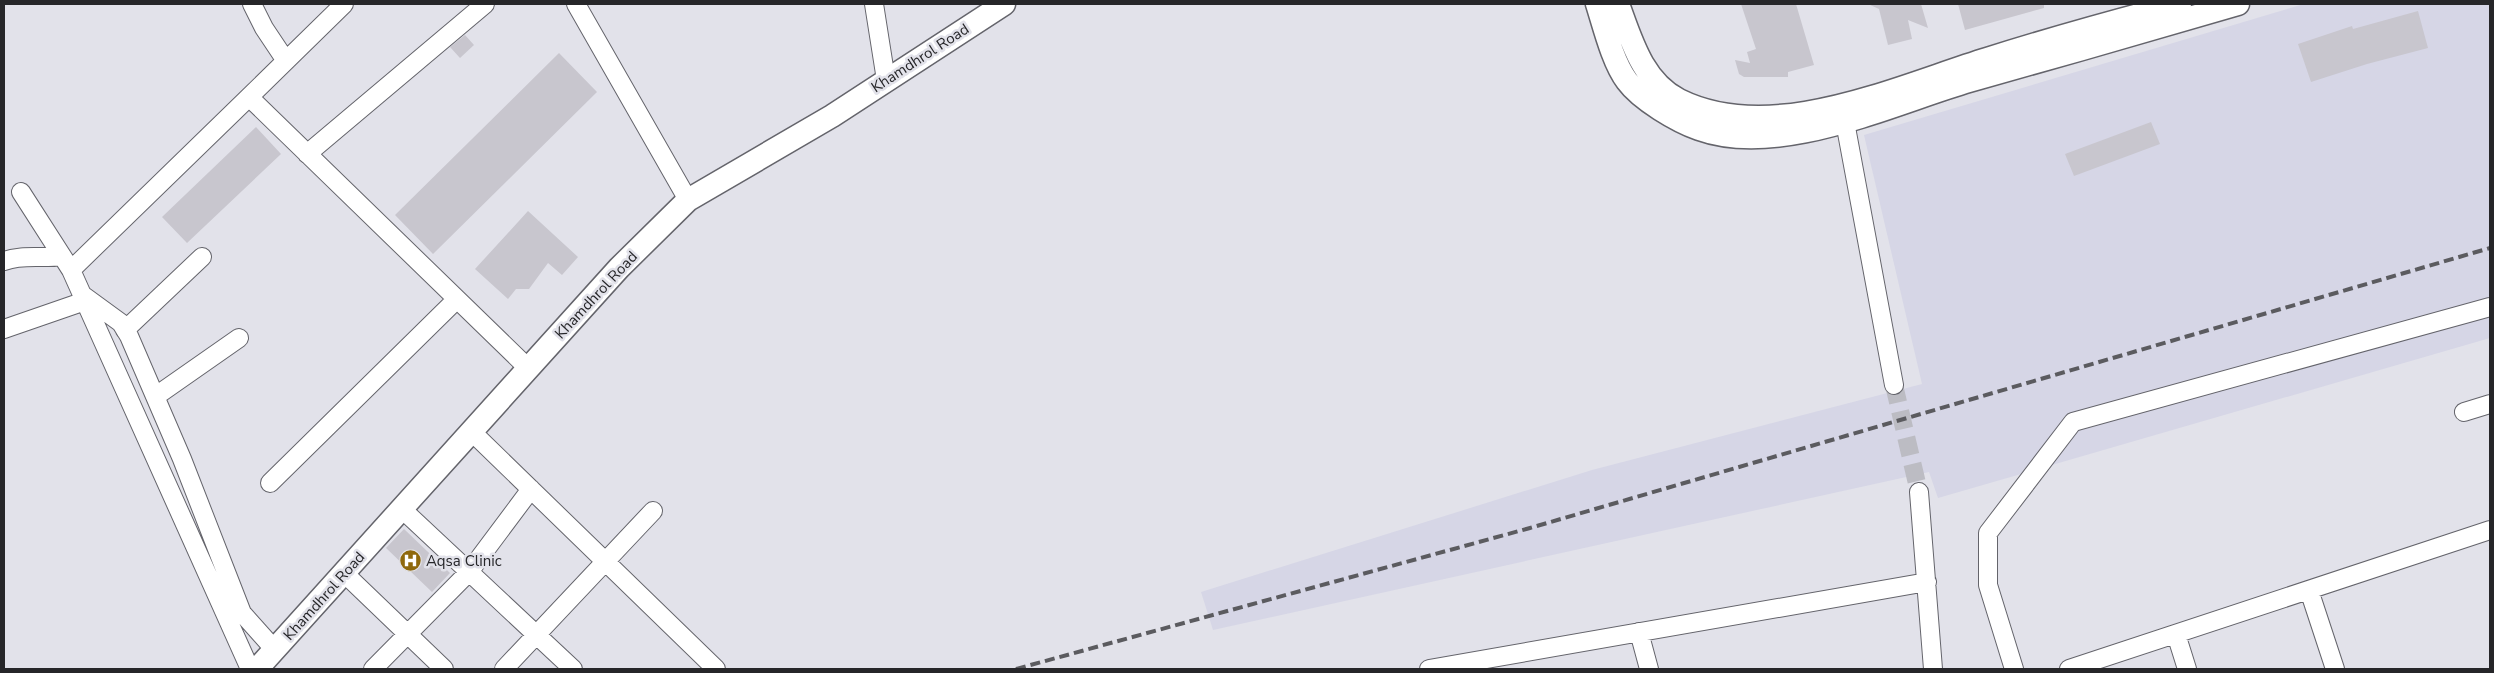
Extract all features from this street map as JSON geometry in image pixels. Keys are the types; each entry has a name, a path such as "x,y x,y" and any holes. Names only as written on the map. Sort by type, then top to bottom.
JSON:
{"main road":[{"name":"Khamdhrol Road","path":"257,669 403,510 619,268 688,200 832,116 1000,4"},
{"path":"1597,4 1610,46 1626,81 1652,104 1698,129 1729,136 1765,137 1845,122 1931,92 2238,4"},
{"path":"1618,4 1642,64 1657,83 1678,99 1709,111 1741,117 1773,116 1817,111 1860,100 1988,58 2180,4"}],"street":[{"path":"252,4 264,28 286,61"},
{"path":"66,263 249,97 344,4"},
{"path":"307,154 486,4"},
{"path":"576,4 688,200"},
{"path":"874,4 886,80"},
{"path":"249,97 529,369"},
{"path":"1845,122 1894,386"},
{"path":"21,192 66,263 83,297 250,669"},
{"path":"4,261 26,256 66,263"},
{"path":"125,330 202,257"},
{"path":"83,297 121,324 125,330 156,396 242,613 275,650"},
{"path":"4,329 83,297"},
{"path":"270,484 457,299"},
{"path":"2014,669 1988,585 1988,533 2073,422 2490,307"},
{"path":"156,396 239,338"},
{"path":"2464,412 2490,404"},
{"path":"472,432 716,669"},
{"path":"373,669 406,633 469,572 531,489"},
{"path":"1919,492 1933,669"},
{"path":"403,510 573,669"},
{"path":"504,669 653,511"},
{"path":"2069,669 2490,530"},
{"path":"344,573 444,669"},
{"path":"1429,669 1927,582"},
{"path":"2309,590 2335,669"},
{"path":"1639,632 1649,669"},
{"path":"2176,634 2187,669"}],"shaded area":[{"path":"2304,4 2490,4 2490,338 1938,498 1929,472 1213,630 1201,592 1592,470 1922,384 1864,135"}],"building":[{"path":"1741,4 1796,4 1814,65 1788,72 1788,77 1744,77 1739,74 1735,60 1750,63 1747,52 1756,49"},
{"path":"1868,4 1921,4 1928,28 1908,20 1912,39 1888,45 1879,9"},
{"path":"1958,4 2044,4 2044,8 1965,30"},
{"path":"2418,11 2428,48 2367,64 2311,82 2298,44 2352,26 2353,29"},
{"path":"465,35 474,45 460,58 450,47"},
{"path":"559,53 597,92 433,254 395,215"},
{"path":"2151,122 2160,144 2074,176 2065,154"},
{"path":"256,127 281,154 187,243 162,217"},
{"path":"528,211 578,257 562,275 548,263 529,289 516,289 508,299 475,269"},
{"path":"404,529 450,573 432,592 386,548"}],"tunnel":[{"path":"1894,385 1919,492"}],"railway":[{"path":"1016,669 1530,528 2490,248"}],"place":[{"name":"Aqsa Clinic","path":"410,561"}]}
